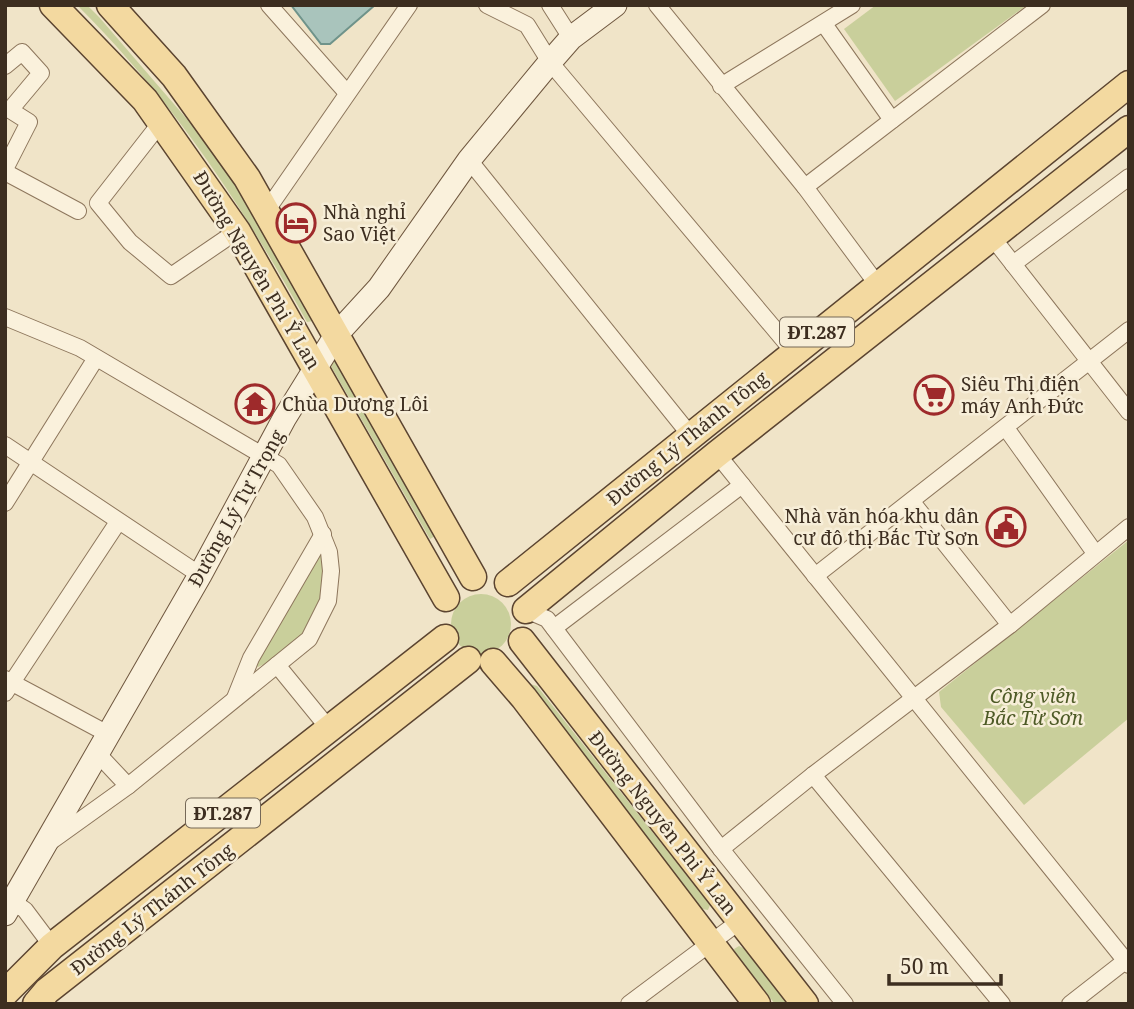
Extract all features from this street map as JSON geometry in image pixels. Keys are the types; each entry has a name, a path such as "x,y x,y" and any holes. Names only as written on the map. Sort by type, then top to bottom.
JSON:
{"main road":[{"name":"Đường Nguyên Phi Ỷ Lan","path":"53,5 145,100 237,231 446,598"},
{"name":"Đường Lý Tự Trọng","path":"8,903 46,844 200,575 265,455 336,335 379,288 469,160 550,62 571,38 615,5"},
{"name":"Đường Nguyên Phi Ỷ Lan","path":"119,9 197,104 267,210 473,577"},
{"name":"Đường Lý Thánh Tông","path":"508,583 839,314 1129,84"},
{"name":"Đường Lý Thánh Tông","path":"526,610 717,454 1129,129"},
{"path":"839,314 860,341"},
{"path":"490,576 508,583 521,596 526,610 526,630 522,641 510,654 480,661 455,652 445,638 440,617 446,598 459,583 473,577 490,576"},
{"name":"Đường Lý Thánh Tông","path":"5,993 52,946 445,638"},
{"name":"Đường Nguyên Phi Ỷ Lan","path":"522,641 805,1004"},
{"name":"Đường Nguyên Phi Ỷ Lan","path":"480,661 518,690 757,1004"},
{"name":"Đường Lý Thánh Tông","path":"36,1004 58,983 480,661"}],"street":[{"path":"269,5 347,93"},
{"path":"267,210 409,5"},
{"path":"487,5 527,25 550,62 793,351"},
{"path":"550,5 571,38"},
{"path":"657,5 806,187 877,284"},
{"path":"721,86 852,5"},
{"path":"806,187 1042,5"},
{"path":"824,24 892,120"},
{"path":"5,66 22,51 41,74 10,110 29,122 5,170 78,211"},
{"path":"162,121 99,203 130,242 171,276 237,231"},
{"path":"469,160 691,436"},
{"path":"1013,264 1129,177"},
{"path":"992,237 1129,412"},
{"path":"5,317 38,328 96,358 170,404 265,455 290,478 323,534 331,571 328,601 314,632 128,786 46,844"},
{"path":"815,576 1129,330"},
{"path":"5,503 96,358"},
{"path":"1006,428 1095,553"},
{"path":"5,445 200,575"},
{"path":"717,454 1128,961 1070,1004"},
{"path":"554,628 742,485"},
{"path":"912,502 1010,625"},
{"path":"118,522 7,685 103,743 128,786"},
{"path":"721,849 813,775 1010,625 1129,527"},
{"path":"234,700 251,658 323,534"},
{"path":"526,610 547,619 721,849 845,1004"},
{"path":"277,665 330,730"},
{"path":"813,775 1002,1004"},
{"path":"8,903 32,917 52,946"},
{"path":"629,1004 740,921"}],"green space":[{"path":"77,5 87,5 99,17 192,125 232,180 313,321 307,322 257,236 204,155 145,79"},
{"path":"876,5 1027,5 895,101 844,29"},
{"path":"334,357 435,536 430,539 328,361"},
{"name":"Công viên Bắc Từ Sơn","path":"1129,540 1129,718 1024,805 941,707 939,692"},
{"path":"319,553 323,557 327,579 326,592 314,619 282,653 258,667 255,665"},
{"path":"475,594 487,594 506,607 511,624 509,636 498,649 487,654 475,654 456,641 451,630 451,618 464,599"},
{"path":"530,684 537,686 710,905 708,910 702,909 528,690"},
{"path":"739,946 745,949 789,1004 775,1004 736,955 734,949"}],"water":[{"path":"291,5 375,5 330,44 321,44"}],"place":[{"name":"Nhà nghỉ Sao Việt","path":"296,223"},
{"name":"Siêu Thị điện máy Anh Đức","path":"934,395"},
{"name":"Chùa Dương Lôi","path":"255,404"},
{"name":"Nhà văn hóa khu dân cư đô thị Bắc Từ Sơn","path":"1006,527"}]}
